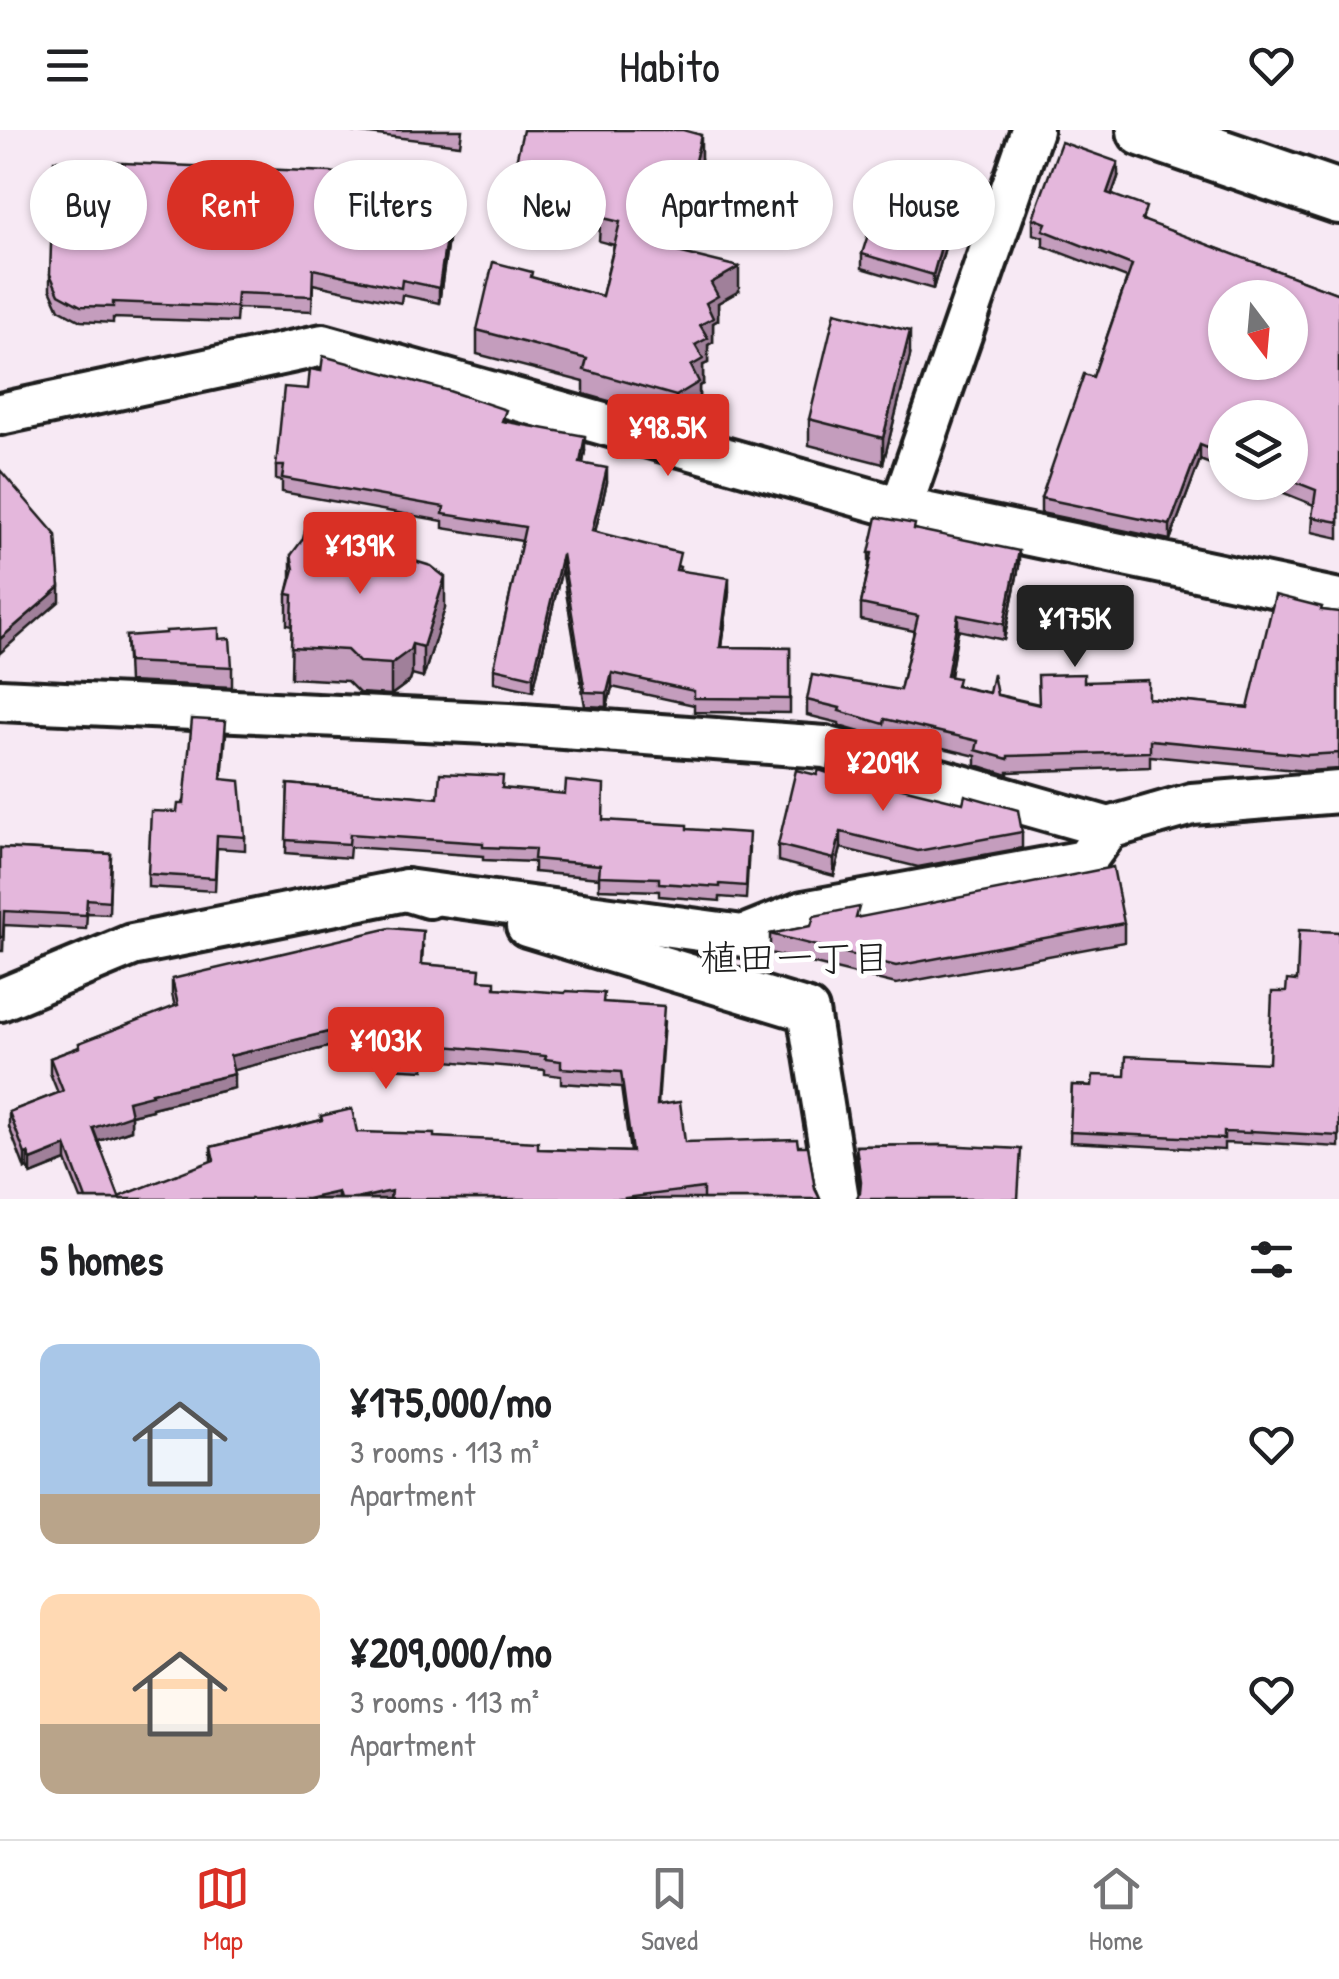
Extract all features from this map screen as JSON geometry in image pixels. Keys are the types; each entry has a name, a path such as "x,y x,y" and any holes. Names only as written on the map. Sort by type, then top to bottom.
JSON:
{"street":[{"path":"901,508 1032,130"},
{"path":"1144,130 1339,197"},
{"path":"0,414 323,346 901,508 1339,600"},
{"path":"0,700 508,724 825,746 1109,828 1192,804 1339,792"},
{"path":"0,1000 132,945 406,890 743,936 802,912 1085,861 1109,828"},
{"path":"406,890 808,1011 838,1199"}],"building":[{"path":"523,130 683,130 701,135 695,160 626,160 626,250 674,250 739,267 711,283 718,296 706,303 713,318 700,325 708,338 695,345 703,359 691,366 699,382 676,396 584,370 587,359 477,330 493,262 532,272 531,277 602,296 620,222 606,219 606,160 516,160"},
{"path":"1061,142 1118,162 1107,193 1146,207 1142,220 1302,280 1208,280 1208,380 1308,380 1308,282 1339,294 1339,522 1312,517 1316,490 1308,487 1308,400 1208,400 1208,448 1200,445 1170,525 1041,498 1084,374 1093,377 1132,265 1043,230 1046,223 1033,218"},
{"path":"147,164 167,165 167,250 294,250 294,170 314,171 314,250 444,250 439,288 402,280 401,288 313,269 312,296 237,293 236,307 113,302 113,307 81,306 59,294 50,274 51,250 147,250"},
{"path":"863,250 940,250 933,275 862,254"},
{"path":"835,312 910,331 883,438 809,419"},
{"path":"323,356 506,410 502,421 585,436 580,463 607,468 592,531 680,553 676,570 729,578 720,647 790,648 790,699 694,698 694,691 612,673 607,693 585,692 562,554 533,677 494,668 525,527 443,514 444,507 282,478 284,466 276,466 284,387 308,389 310,369 321,371"},
{"path":"0,470 56,535 60,587 0,639"},
{"path":"877,517 915,524 914,529 1019,551 1004,624 958,615 947,676 958,678 956,686 989,693 993,674 997,695 1039,705 1038,675 1084,674 1084,682 1148,680 1148,698 1248,708 1275,595 1339,612 1339,753 1307,755 1150,740 1150,752 1008,759 976,750 978,741 885,719 884,724 807,700 812,675 900,690 918,616 861,604"},
{"path":"307,523 388,543 385,552 431,566 445,577 423,647 412,644 391,664 359,662 347,650 291,647 293,595 287,594 294,569 291,555 303,539"},
{"path":"219,628 219,639 230,638 232,667 128,662 126,636"},
{"path":"192,719 226,721 221,779 240,781 245,837 217,835 215,878 148,874 151,811 177,812 178,804 184,804"},
{"path":"830,757 876,770 874,781 963,803 965,795 1018,810 1022,832 918,851 841,832 834,859 778,845 796,770 817,775 819,770 828,773"},
{"path":"440,773 503,776 502,788 565,794 566,781 604,785 603,820 749,833 746,886 599,876 600,865 534,859 535,849 483,847 483,843 350,834 349,844 286,840 288,784 438,798"},
{"path":"0,848 111,854 109,901 87,899 86,915 4,911 0,937"},
{"path":"1113,867 1124,923 896,966 770,934 811,926 814,916 859,907 856,918"},
{"path":"390,928 423,931 421,964 480,969 479,980 495,981 495,988 604,993 603,1002 664,1006 657,1105 680,1102 685,1142 797,1139 798,1146 808,1146 820,1199 703,1199 703,1188 625,1199 390,1199 391,1191 356,1199 340,1199 338,1192 307,1199 86,1199 66,1146 31,1160 9,1112 63,1091 50,1058 178,1005 172,979","holes":["336,1030 340,1049 386,1038 385,1053 424,1055 425,1044 546,1056 545,1059 561,1061 561,1068 621,1072 632,1152 538,1149 538,1142 357,1132 352,1109 211,1147 214,1160 119,1197 93,1128 131,1115 128,1101 234,1074 230,1056"]},
{"path":"1299,930 1339,932 1339,1136 1250,1131 1224,1132 1224,1139 1070,1132 1072,1085 1092,1086 1093,1075 1125,1076 1126,1056 1269,1063 1272,992 1286,992 1287,980 1297,981"},
{"path":"856,1146 1021,1149 1018,1199 856,1199 861,1181"}],"district":[{"name":"植田一丁目","path":"795,957"}]}
